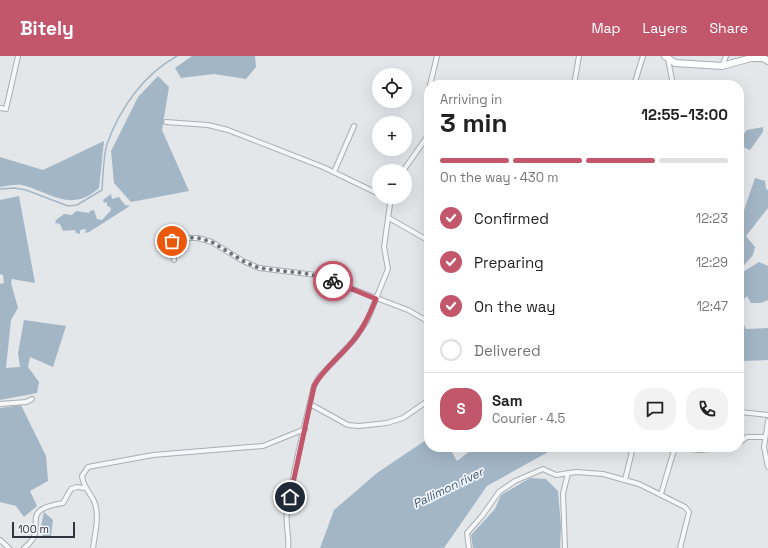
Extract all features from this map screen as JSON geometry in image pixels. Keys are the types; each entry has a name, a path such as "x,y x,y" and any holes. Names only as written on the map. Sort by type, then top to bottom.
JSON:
{"street":[{"path":"0,108 6,109 18,56"},
{"path":"431,80 437,56"},
{"path":"575,80 579,56"},
{"path":"636,80 643,56"},
{"path":"722,66 726,56"},
{"path":"666,58 675,63 722,66 751,58 763,58 768,61"},
{"path":"666,58 672,80"},
{"path":"166,122 208,125 228,130 334,172 372,191"},
{"path":"334,172 354,126"},
{"path":"408,164 424,141"},
{"path":"288,548 289,544 286,524 287,511 314,386 319,377 353,341 367,321 388,269 384,247 389,204"},
{"path":"388,218 424,238"},
{"path":"174,260 173,238 198,238 212,242 243,261 259,268 316,275 408,310 424,319"},
{"path":"0,404 26,402 32,399"},
{"path":"310,404 348,425 359,426 387,423 403,418 424,403"},
{"path":"744,412 768,414"},
{"path":"768,421 764,452 768,467"},
{"path":"93,548 96,515 93,500 85,488 82,476 88,467 97,464 154,455 263,446 305,428"},
{"path":"744,440 766,435"},
{"path":"625,480 632,452"},
{"path":"661,494 674,452"},
{"path":"469,548 467,533 482,516 499,492 505,486 540,469 546,469 556,475 568,473 602,474 625,480 661,494 688,510 680,548"},
{"path":"565,548 563,494 568,473"},
{"path":"24,548 33,541 36,535 35,516 38,511 47,506 63,503 71,489 77,487 85,488"},
{"path":"0,540 9,548"}],"water":[{"path":"192,56 255,56 256,67 246,79 214,74 181,78 175,68"},
{"path":"158,76 169,87 162,130 189,191 131,202 114,183 111,151 138,97"},
{"path":"763,127 763,132 750,150 744,147 744,134 747,130"},
{"path":"104,141 99,188 89,195 79,199 70,200 61,199 22,185 0,187 0,157 43,170"},
{"path":"755,178 765,181 766,189 768,190 768,208 746,236 755,247 753,255 744,265 744,210"},
{"path":"111,194 112,199 119,197 125,205 130,206 89,232 85,233 86,229 80,230 80,234 76,233 75,230 63,231 60,224 55,223 56,220 64,214 72,215 76,211 89,213 90,211 94,210 97,219 102,220 111,210 110,207 107,206 107,202 104,203 103,200"},
{"path":"19,196 35,283 12,279 11,283 18,308 11,320 6,368 20,367 18,353 24,320 66,326 53,367 30,357 28,367 39,382 37,393 0,400 0,284 4,283 3,275 0,274 0,200"},
{"path":"759,262 768,266 768,300 761,303 751,303 747,296 744,299 744,271"},
{"path":"744,325 746,329 768,328 768,360 744,361"},
{"path":"21,405 46,456 48,481 30,491 37,506 24,517 16,506 0,502 0,408"},
{"name":"Pallimon river","path":"424,441 424,452 452,452 457,461 469,452 548,452 487,486 444,548 320,548 334,510 377,473"},
{"path":"530,478 546,479 558,491 561,526 560,548 473,548 471,535 495,509 501,495"},
{"path":"44,512 53,520 51,536 43,536 40,531"}],"waterway":[{"path":"0,189 15,188 26,190 68,206 77,205 102,190 103,167 107,144 126,105 134,93 154,72 177,56"}],"way so far":[{"path":"172,241 173,238 176,237 198,238 212,242 243,261 259,268 316,275 333,281"}],"route":[{"path":"290,497 314,386 319,377 333,364 353,341 367,321 376,299 333,281"}]}
